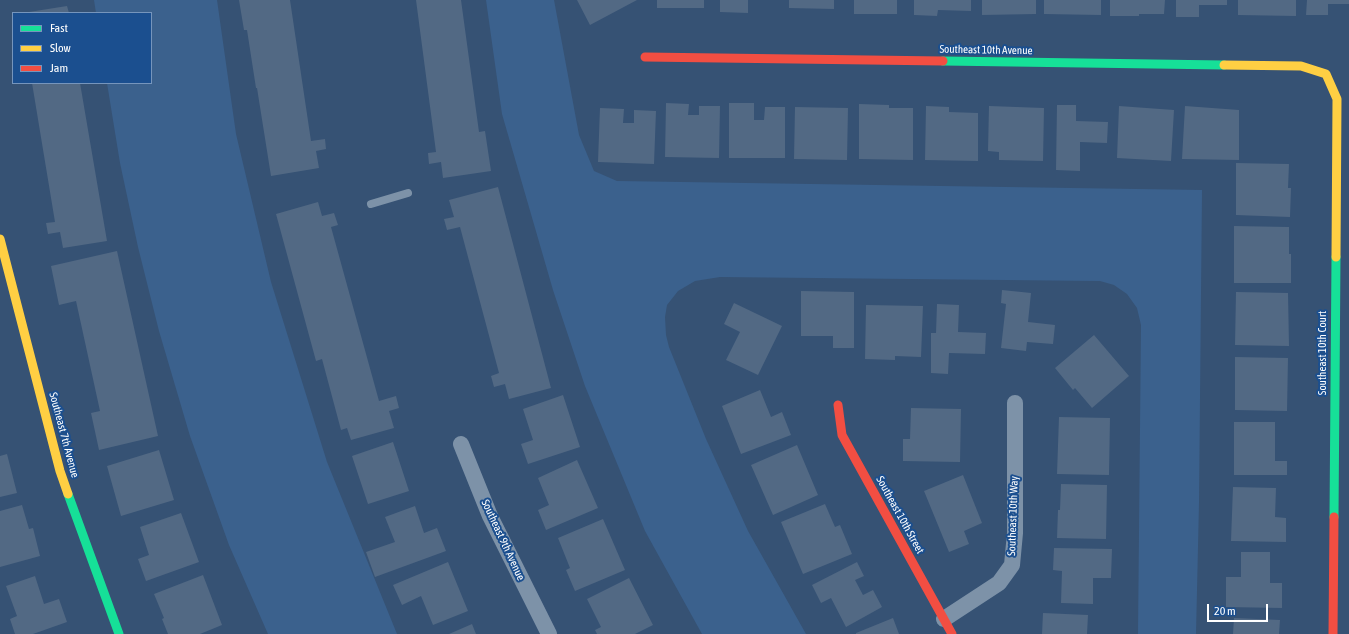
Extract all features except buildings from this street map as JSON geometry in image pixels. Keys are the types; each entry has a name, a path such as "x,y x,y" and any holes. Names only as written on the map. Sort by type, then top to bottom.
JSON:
{"street":[{"name":"Southeast 10th Avenue","path":"645,57 1301,66 1326,74"},
{"name":"Southeast 10th Court","path":"1326,74 1337,99 1333,634"},
{"name":"Southeast 7th Avenue","path":"0,239 60,471 119,634"},
{"name":"Southeast 10th Way","path":"944,619 998,583 1012,565 1015,533 1015,403"},
{"name":"Southeast 10th Street","path":"838,405 842,435 952,634"},
{"name":"Southeast 9th Avenue","path":"461,444 490,516 549,634"}],"lane":[{"path":"371,204 408,193"}],"water":[{"path":"94,0 217,0 236,134 271,282 327,462 397,634 268,634 229,545 190,436 159,331 138,247 120,163 107,84 152,84 152,12 96,12"},
{"path":"486,0 554,0 579,135 594,171 617,181 1202,190 1199,503 1196,634 1138,634 1141,325 1137,308 1127,294 1114,285 1100,281 720,277 695,281 678,291 667,305 665,317 666,335 669,347 706,439 748,531 806,634 702,634 645,531 585,386 553,290 502,114"}],"traffic: fast":[{"path":"943,61 1224,65"},
{"path":"1334,517 1336,257"},
{"path":"68,494 119,634"}],"traffic: slow":[{"path":"1224,65 1301,66 1326,74 1337,99 1336,257"},
{"path":"0,239 60,471 68,494"}],"traffic: jam":[{"path":"645,57 943,61"},
{"path":"838,405 842,435 952,634"},
{"path":"1333,634 1334,517"}]}
